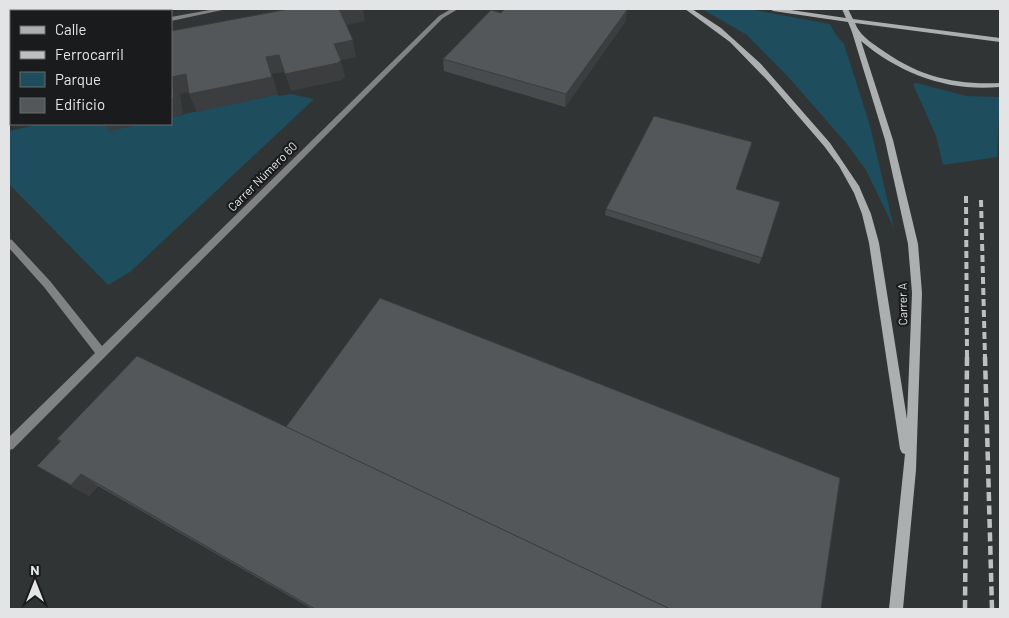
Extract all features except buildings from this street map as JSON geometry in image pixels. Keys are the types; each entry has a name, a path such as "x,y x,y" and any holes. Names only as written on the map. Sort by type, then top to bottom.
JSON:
{"main road":[{"path":"688,9 742,49 758,64 838,158 856,187 867,212 874,243 910,470"},
{"path":"773,9 860,23 1000,40"},
{"path":"806,9 860,23"},
{"name":"Carrer A","path":"845,9 855,32 889,140 913,244 916,303 910,470 896,609"},
{"path":"855,32 882,55 922,74 966,85 1000,85"}],"street":[{"path":"172,19 224,9"},
{"name":"Carrer Número 60","path":"9,445 442,13 455,9"},
{"path":"9,242 47,284 102,354"}],"green space":[{"path":"702,9 749,9 830,24 844,44 870,126 894,228 866,170 846,143 791,80 747,35"},
{"path":"917,83 966,96 1000,97 997,157 943,165 936,136 913,84"},
{"path":"278,94 279,96 291,94 314,99 130,272 108,285 9,184 9,131 36,125 109,125 109,131 136,125 172,125 172,117"}],"railway":[{"path":"966,196 967,357"},
{"path":"981,200 985,358"},
{"path":"965,609 967,357"},
{"path":"985,357 992,609"}]}
